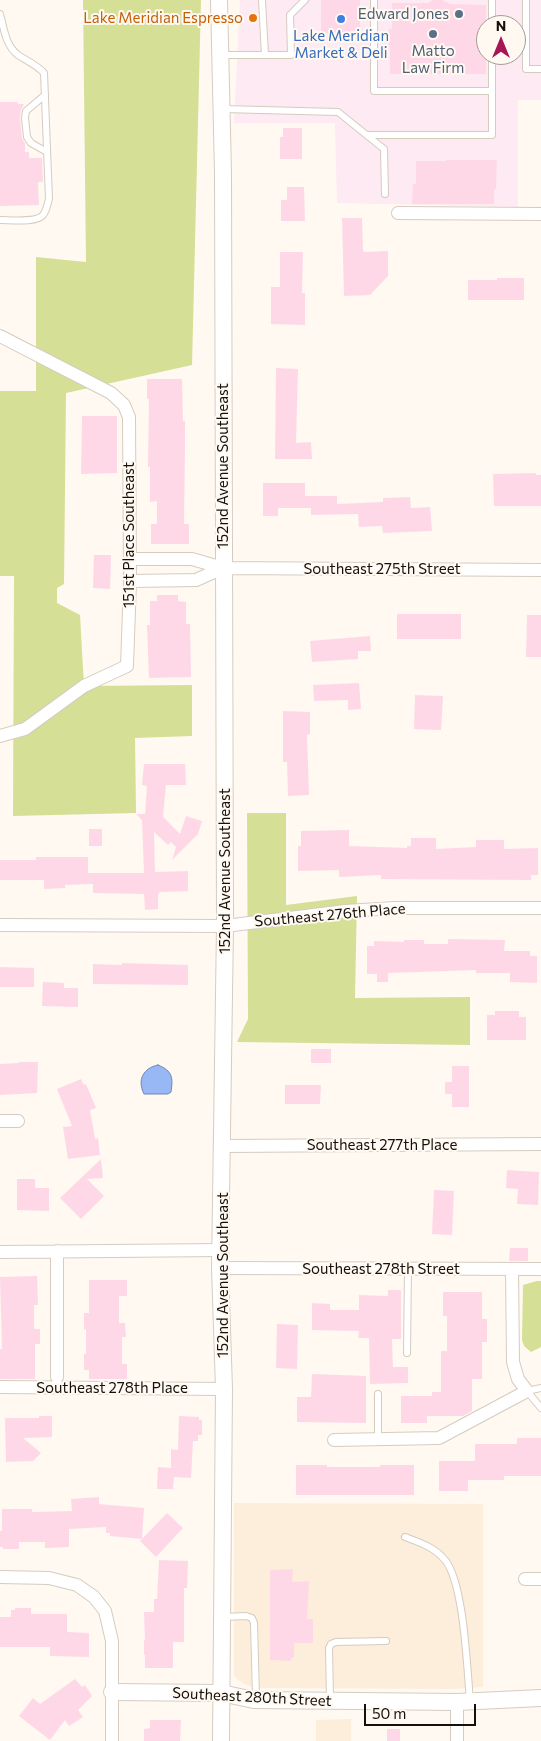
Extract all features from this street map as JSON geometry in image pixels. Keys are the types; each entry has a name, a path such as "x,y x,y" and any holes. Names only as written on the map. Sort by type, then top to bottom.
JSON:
{"street":[{"name":"152nd Avenue Southeast","path":"219,0 222,110 225,926 220,1268 224,1389 221,1741"},
{"path":"398,213 541,214"},
{"name":"151st Place Southeast","path":"0,336 112,393 124,405 129,417 130,559 127,666 84,686 25,728 0,736"},
{"name":"Southeast 275th Street","path":"130,559 192,559 223,568 541,570"},
{"name":"Southeast 275th Street","path":"130,581 196,580 223,568"},
{"name":"Southeast 276th Place","path":"0,925 225,926 346,911 395,908 541,908"},
{"path":"0,1121 18,1121"},
{"name":"Southeast 277th Place","path":"223,1146 541,1144"},
{"path":"0,1252 221,1250"},
{"path":"57,1251 57,1377"},
{"name":"Southeast 278th Street","path":"220,1268 541,1269"},
{"path":"334,1440 439,1438 527,1391 518,1379 514,1362 512,1269"},
{"name":"Southeast 278th Place","path":"0,1388 224,1389"},
{"path":"0,1578 49,1578 77,1585 94,1597 105,1611 112,1641 112,1741"},
{"path":"525,1579 541,1579"},
{"name":"Southeast 280th Street","path":"112,1692 221,1693 256,1700 464,1702 541,1698"},
{"path":"457,1741 464,1702"}],"lane":[{"path":"262,0 265,55"},
{"path":"221,55 291,55 290,15 305,0"},
{"path":"374,0 374,91 492,92"},
{"path":"492,0 492,15"},
{"path":"526,0 526,69 541,69"},
{"path":"0,14 6,38 11,48 16,54 39,68 44,74 49,200 43,216 38,220 0,220"},
{"path":"367,135 492,135 492,65"},
{"path":"45,95 26,111 25,118 27,137 31,144 47,152"},
{"path":"222,110 338,112 384,149 384,194"},
{"path":"407,1353 408,1269"},
{"path":"541,1388 527,1391 541,1408"},
{"path":"378,1394 378,1439"},
{"path":"405,1537 429,1545 445,1561 454,1575 461,1614 464,1702"},
{"path":"222,1617 246,1616 252,1618 254,1623 256,1700"},
{"path":"330,1701 329,1648 331,1644 336,1642 386,1641"}],"shaded area":[{"path":"240,0 541,0 541,100 518,100 518,207 337,203 335,123 234,123"},
{"path":"234,1503 483,1504 483,1687 453,1689 255,1688 238,1680 234,1675"},
{"path":"351,1719 351,1741 316,1741 316,1720"}],"green space":[{"path":"83,0 201,0 192,365 66,393 64,584 57,588 57,603 80,615 84,686 192,685 192,736 135,738 136,813 13,816 14,576 0,576 0,391 36,391 36,257 86,262"},
{"path":"247,813 286,813 286,905 357,896 355,998 470,997 470,1045 237,1042 248,1019"},
{"path":"541,1281 541,1347 531,1352 524,1346 522,1340 523,1285"}],"water":[{"path":"158,1065 167,1070 171,1076 171,1092 168,1094 144,1094 141,1079 148,1069"}],"building":[{"name":"Lake Meridian Market & Deli","path":"321,0 360,0 360,33 321,33"},
{"path":"433,0 442,0 450,4 486,5 486,15 476,15 476,65 486,65 486,74 390,74 388,37 389,29 392,29 392,3 428,3"},
{"path":"0,102 24,104 20,118 25,152 29,152 29,158 42,158 43,182 38,182 39,205 0,206"},
{"path":"283,128 302,128 302,159 280,159 280,137 283,137"},
{"path":"497,160 494,204 412,204 413,184 416,184 416,161"},
{"path":"287,187 304,187 305,221 281,221 281,200 287,200"},
{"path":"342,218 362,218 364,252 388,251 388,276 370,295 344,296"},
{"path":"280,252 303,252 302,293 305,293 305,325 271,324 271,287 280,287"},
{"path":"497,278 524,278 524,300 468,300 468,280 497,280"},
{"path":"276,368 298,369 296,443 311,442 312,459 275,459"},
{"path":"147,379 182,379 183,421 185,421 184,524 189,524 189,544 151,544 151,524 157,524 157,501 150,502 150,467 148,467 149,399 147,399"},
{"path":"82,416 117,416 117,473 81,474"},
{"path":"536,473 536,475 541,475 541,506 494,506 493,474"},
{"path":"263,483 305,483 305,496 337,496 337,504 383,502 383,498 410,497 411,508 430,507 432,531 383,533 382,526 359,527 358,514 311,515 311,508 278,508 278,516 263,516"},
{"path":"94,555 111,555 110,589 93,588"},
{"path":"157,595 178,595 178,601 186,602 186,624 190,624 191,677 149,678 147,625 150,625 150,601 157,601"},
{"path":"397,614 461,614 461,639 397,639"},
{"path":"527,615 541,615 541,657 526,657"},
{"path":"370,636 371,651 358,651 358,659 312,662 310,641"},
{"path":"359,683 361,709 348,710 348,700 314,701 313,685"},
{"path":"415,695 443,696 441,730 414,729"},
{"path":"283,711 310,712 310,734 307,735 309,795 288,796 287,762 283,762"},
{"path":"144,764 185,764 186,785 166,785 163,817 180,834 186,816 202,821 198,834 172,860 176,847 171,842 168,845 154,832 155,872 188,871 188,891 160,892 158,894 158,909 145,910 144,894 93,893 93,884 65,885 65,888 44,889 44,880 0,880 0,860 36,860 36,857 88,857 88,873 144,873 142,820 136,814 145,814 147,786 142,785"},
{"path":"89,829 102,829 102,846 89,846"},
{"path":"349,830 349,846 407,848 407,846 411,846 411,838 436,838 436,849 476,847 476,840 504,840 504,849 538,848 538,875 531,875 531,880 381,879 381,875 339,877 339,870 298,871 298,846 301,846 301,831"},
{"path":"448,939 505,940 504,951 530,951 530,956 537,956 537,983 510,982 510,973 476,973 476,970 388,973 388,982 377,982 377,974 367,974 367,946 374,946 374,941 404,942 404,940 424,940 424,944 448,944"},
{"path":"122,963 188,965 188,985 93,984 93,964 122,965"},
{"path":"0,967 34,968 34,987 0,987"},
{"path":"43,982 64,983 64,988 78,988 78,1007 42,1006"},
{"path":"495,1011 519,1011 519,1017 526,1017 526,1040 487,1040 487,1015 495,1015"},
{"path":"311,1049 331,1049 331,1063 311,1063"},
{"path":"38,1062 37,1093 0,1095 0,1064"},
{"path":"452,1066 469,1066 469,1107 452,1107 452,1094 445,1094 445,1082 452,1082"},
{"path":"81,1079 84,1085 86,1084 96,1108 90,1110 95,1139 98,1138 100,1155 68,1159 63,1127 72,1126 57,1089"},
{"path":"285,1085 321,1085 320,1104 285,1104"},
{"path":"101,1159 103,1178 87,1179 104,1196 81,1219 60,1198"},
{"path":"507,1170 539,1172 538,1205 517,1204 518,1189 506,1188"},
{"path":"17,1179 35,1179 35,1188 49,1188 49,1211 17,1210"},
{"path":"434,1190 454,1191 452,1235 432,1234"},
{"path":"510,1248 528,1248 528,1261 509,1261"},
{"path":"37,1276 38,1305 34,1305 34,1329 40,1329 40,1344 35,1344 35,1379 0,1379 0,1349 2,1349 0,1277"},
{"path":"89,1280 127,1280 127,1296 119,1296 119,1323 125,1323 126,1337 122,1337 122,1364 127,1364 127,1379 89,1379 89,1370 84,1370 86,1329 84,1330 84,1313 89,1313"},
{"path":"388,1290 401,1290 401,1339 392,1339 393,1367 408,1367 408,1383 370,1384 369,1338 358,1338 359,1331 312,1330 312,1303 330,1304 330,1310 359,1310 359,1295 388,1296"},
{"path":"443,1292 482,1292 482,1319 487,1319 487,1342 482,1342 482,1379 472,1379 472,1411 463,1416 427,1416 427,1423 401,1423 401,1396 432,1396 432,1392 441,1392 441,1351 447,1351 447,1316 443,1316"},
{"path":"277,1324 298,1325 297,1369 276,1368"},
{"path":"312,1374 366,1376 366,1423 297,1422 297,1397 311,1397"},
{"path":"39,1416 52,1416 52,1437 23,1438 41,1453 33,1461 6,1462 5,1418 39,1418"},
{"path":"179,1416 199,1417 199,1420 202,1420 202,1435 198,1435 198,1441 193,1441 191,1478 174,1477 173,1489 157,1489 158,1467 171,1468 171,1449 178,1450"},
{"path":"517,1438 541,1438 541,1476 504,1476 504,1480 468,1480 468,1491 439,1491 439,1461 475,1461 475,1444 517,1444"},
{"path":"296,1465 380,1467 380,1465 414,1465 414,1495 296,1495"},
{"path":"99,1497 99,1504 144,1508 142,1539 110,1536 110,1533 106,1533 106,1527 69,1529 69,1547 45,1548 45,1542 19,1542 19,1549 3,1549 3,1547 0,1547 2,1509 32,1509 32,1512 72,1511 71,1499"},
{"path":"167,1513 183,1528 156,1557 140,1541"},
{"path":"159,1560 188,1561 187,1588 184,1588 184,1642 173,1642 173,1668 145,1668 144,1612 154,1612 154,1599 157,1599"},
{"path":"293,1569 292,1582 309,1581 307,1619 313,1619 313,1643 294,1643 294,1658 291,1658 291,1661 270,1660 270,1570"},
{"path":"15,1608 31,1608 31,1614 67,1614 67,1632 89,1633 89,1657 50,1656 50,1647 0,1647 0,1617 11,1617 11,1610 15,1610"},
{"path":"75,1679 82,1687 85,1685 92,1696 78,1710 83,1717 69,1726 65,1720 50,1740 19,1716 33,1698 40,1704"},
{"path":"150,1720 181,1720 180,1741 144,1741 144,1729 150,1728"},
{"path":"387,1729 400,1729 400,1741 387,1741"}],"place":[{"name":"Edward Jones","path":"459,14"},
{"name":"Lake Meridian Espresso","path":"253,18"},
{"name":"Lake Meridian Market & Deli","path":"341,19"},
{"name":"Matto Law Firm","path":"433,34"}]}
